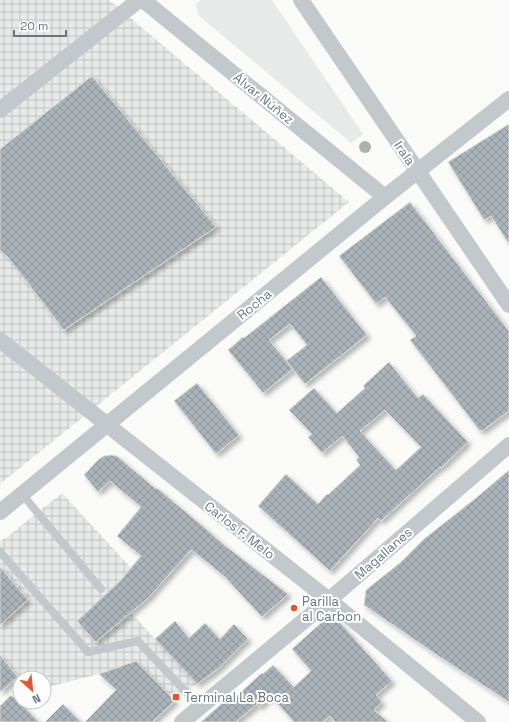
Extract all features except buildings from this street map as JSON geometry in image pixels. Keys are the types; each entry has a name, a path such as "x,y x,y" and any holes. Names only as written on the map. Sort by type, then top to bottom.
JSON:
{"street":[{"path":"0,110 139,0"},
{"name":"Álvar Núñez","path":"143,0 385,197"},
{"name":"Irala","path":"301,0 509,305"},
{"name":"Rocha","path":"0,512 385,197 509,99"},
{"name":"Carlos F. Melo","path":"0,340 329,600 478,722"},
{"name":"Magallanes","path":"182,722 329,600 509,446"}],"lane":[{"path":"22,494 101,589"},
{"path":"0,552 88,652 138,641 200,707"}],"shaded area":[{"path":"0,0 109,0 349,202 0,484"},
{"path":"201,0 272,0 363,134 351,143 198,15 196,4"},
{"path":"62,493 131,568 148,598 131,613 197,684 175,701 136,662 99,674 52,686 52,670 12,670 0,655 0,541"}],"place":[{"name":"Parilla al Carbon","path":"294,608"},
{"name":"Terminal La Boca","path":"176,697"}]}
